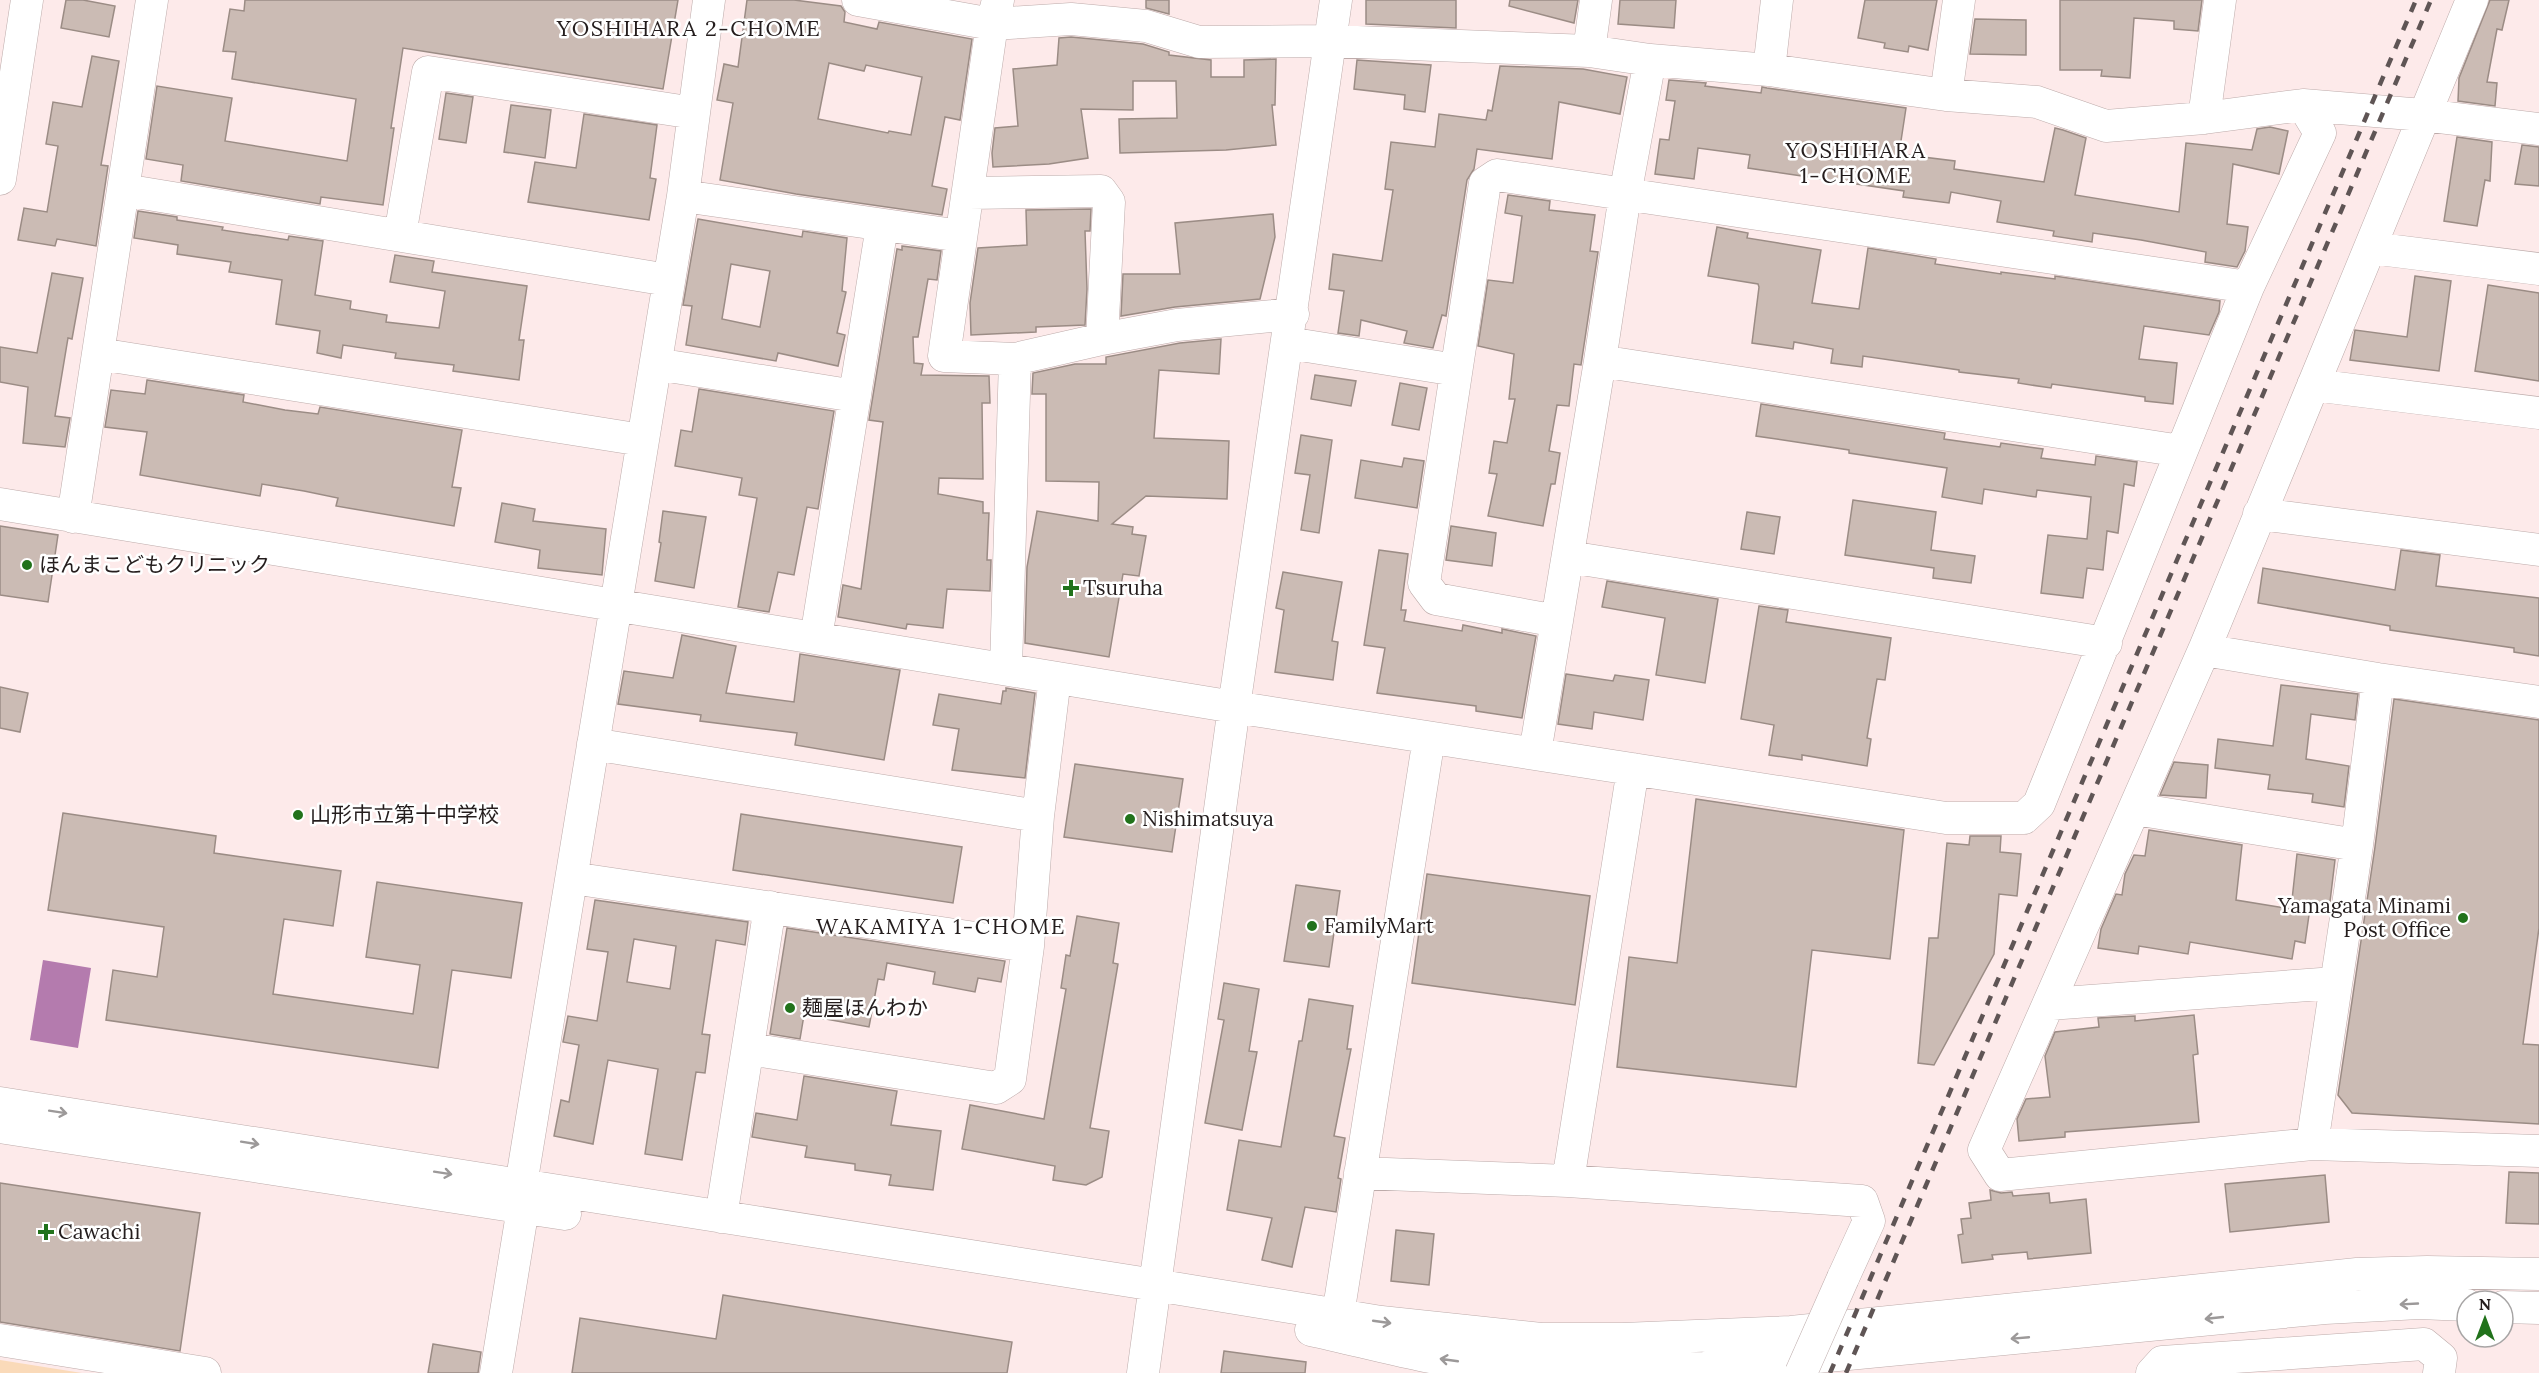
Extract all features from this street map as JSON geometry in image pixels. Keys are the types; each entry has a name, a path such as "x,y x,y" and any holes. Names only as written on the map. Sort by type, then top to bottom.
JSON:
{"street":[{"path":"0,179 27,0"},
{"path":"73,517 152,0"},
{"path":"496,1373 593,744 683,196 709,0"},
{"path":"858,0 1146,26 1199,42 1331,41 1589,51 1650,60 1769,70 1946,94 2037,102 2106,126 2204,118 2303,105 2423,115 2539,129"},
{"path":"1143,1373 1234,707 1291,328 1336,0"},
{"path":"1589,51 1596,0"},
{"path":"1769,70 1777,0"},
{"path":"1946,94 1959,0"},
{"path":"2204,118 2220,0"},
{"path":"2472,0 2204,650 1984,1150 2000,1174 2312,1144 2539,1151"},
{"path":"995,12 944,356 1015,359 1101,339 1177,325 1291,328 1456,370"},
{"path":"1535,753 1569,557 1625,195 1650,60"},
{"path":"400,235 428,72 694,112"},
{"path":"0,504 1429,738 1946,818 2024,818 2040,804 2248,287 2320,133 2303,105"},
{"path":"1557,621 1436,599 1424,583 1485,183 1497,175 2248,287"},
{"path":"124,190 668,280"},
{"path":"969,193 1101,191 1109,202 1101,339"},
{"path":"683,196 961,236"},
{"path":"816,638 882,226"},
{"path":"2371,248 2539,269"},
{"path":"99,354 642,440"},
{"path":"1006,668 1015,359"},
{"path":"1600,361 2181,451"},
{"path":"656,364 855,396"},
{"path":"2313,385 2539,413"},
{"path":"2259,514 2539,550"},
{"path":"1569,557 2106,643"},
{"path":"2204,650 2378,679 2539,702"},
{"path":"749,1049 996,1088 1010,1079 1028,946 1038,816 1055,678"},
{"path":"2312,1144 2357,845 2378,679"},
{"path":"1338,1315 1429,738"},
{"path":"593,744 1038,816"},
{"path":"1568,1181 1633,769"},
{"path":"2135,808 2357,845"},
{"path":"572,878 1028,946"},
{"path":"721,1217 770,907"},
{"path":"2049,1004 2335,983"},
{"path":"0,1103 722,1234 1154,1293 1541,1339 1623,1339 1791,1332 1889,1324 2357,1274 2539,1274"},
{"path":"0,1126 522,1197 721,1217 1154,1293 1418,1356 1480,1364 1606,1369 1704,1368 2325,1308 2419,1303 2455,1304"},
{"path":"1360,1173 1568,1181 1862,1201 1869,1221 1801,1373"},
{"path":"2515,1307 2539,1308"},
{"path":"0,1340 205,1373"},
{"path":"2152,1373 2162,1362 2424,1344 2441,1358 2439,1373"}],"shaded area":[{"path":"43,960 91,968 78,1048 30,1040"},
{"path":"0,1360 82,1373 0,1373"}],"building":[{"path":"66,0 83,0 115,6 109,37 61,28"},
{"path":"245,0 678,0 663,89 403,48 383,205 321,197 320,204 181,181 183,165 146,159 157,86 232,98 225,141 347,161 356,99 232,79 236,52 223,51 230,9 244,11"},
{"path":"747,0 794,0 841,6 845,12 844,22 877,29 879,22 972,39 960,120 945,117 932,186 947,189 942,215 796,194 720,180 733,103 717,100 724,64 738,67","holes":["829,63 864,71 866,65 922,77 911,135 889,131 888,133 818,119"]},
{"path":"1146,0 1169,0 1169,14 1146,8"},
{"path":"1366,0 1456,0 1456,28 1366,24"},
{"path":"1510,0 1578,0 1574,23 1509,6"},
{"path":"1620,0 1676,0 1674,28 1618,24"},
{"path":"1865,0 1937,0 1928,50 1909,46 1908,52 1884,48 1885,43 1858,38"},
{"path":"2060,0 2202,0 2198,31 2174,29 2174,21 2134,18 2130,78 2101,76 2102,70 2060,70"},
{"path":"2490,0 2509,0 2502,30 2497,29 2487,82 2497,83 2495,106 2458,101 2459,78"},
{"path":"1975,19 2026,20 2026,55 1970,54"},
{"path":"1071,37 1143,44 1169,52 1169,55 1211,60 1211,77 1244,77 1244,60 1276,59 1275,105 1272,105 1276,145 1226,150 1120,153 1119,119 1177,118 1176,81 1133,81 1133,110 1081,109 1088,158 1049,164 993,167 995,128 1018,126 1013,69 1057,65 1059,38"},
{"path":"92,56 119,61 101,165 108,166 96,246 57,239 55,246 18,240 24,208 47,212 58,146 46,144 53,102 82,107"},
{"path":"1357,60 1431,65 1425,112 1404,109 1405,95 1354,89"},
{"path":"1500,66 1583,69 1627,77 1620,114 1559,102 1552,159 1477,149 1474,169 1467,180 1446,316 1442,315 1433,348 1404,343 1407,331 1361,320 1359,336 1338,333 1344,291 1329,289 1333,254 1382,261 1393,190 1385,189 1391,142 1435,147 1439,114 1486,120 1488,110 1492,111"},
{"path":"1669,80 1706,83 1705,86 1761,93 1762,87 1906,108 1899,154 1955,161 1954,169 2044,182 2055,128 2063,130 2086,138 2075,195 2179,212 2186,143 2252,150 2257,129 2270,127 2288,131 2279,174 2233,164 2227,224 2248,227 2245,251 2237,267 2205,262 2206,252 2093,233 2092,242 2053,236 2054,231 1997,222 2001,201 1951,192 1949,203 1903,197 1904,191 1748,168 1750,155 1698,148 1694,179 1655,174 1660,139 1669,140 1675,101 1666,100"},
{"path":"446,93 473,97 466,143 439,139"},
{"path":"511,105 551,110 545,158 504,152"},
{"path":"584,114 657,125 650,178 656,179 649,220 528,202 535,162 576,168"},
{"path":"2457,137 2492,142 2490,181 2485,180 2477,226 2444,221"},
{"path":"2522,145 2539,147 2539,186 2515,184"},
{"path":"1508,195 1550,201 1549,210 1595,215 1590,251 1598,252 1581,365 1574,364 1569,406 1557,405 1549,451 1560,453 1555,484 1551,484 1543,526 1488,516 1497,474 1489,473 1494,441 1507,443 1515,399 1509,399 1514,354 1478,346 1488,280 1513,283 1522,216 1505,213"},
{"path":"1091,209 1090,231 1085,231 1087,289 1085,325 1036,327 1036,332 971,335 970,303 978,248 1027,245 1026,210"},
{"path":"138,211 223,227 222,230 288,240 289,236 323,241 315,295 351,301 350,309 387,315 386,322 439,328 445,291 390,282 395,255 434,261 432,272 527,286 519,340 524,340 519,380 453,371 454,365 395,358 396,353 343,345 341,358 317,353 320,331 276,324 282,280 229,272 231,262 177,254 178,245 134,238"},
{"path":"1273,214 1275,237 1260,299 1175,307 1121,316 1123,274 1180,274 1175,223"},
{"path":"698,219 802,237 803,231 847,238 842,291 846,292 837,333 845,335 838,366 778,353 776,361 686,345 692,306 683,305","holes":["731,264 770,271 760,327 722,319"]},
{"path":"1717,227 1748,233 1747,238 1821,250 1812,303 1859,309 1868,248 1936,259 1935,264 2001,274 2001,272 2055,279 2055,276 2220,301 2219,312 2209,335 2144,326 2139,359 2177,363 2173,404 2145,401 2145,397 2052,384 2051,388 2018,383 2019,379 1959,372 1959,370 1863,356 1862,367 1831,363 1833,349 1794,342 1793,349 1752,343 1759,287 1758,284 1708,276"},
{"path":"902,246 941,251 937,280 928,279 918,337 913,337 914,363 923,364 921,375 989,376 990,403 982,403 983,479 939,478 938,494 983,502 983,513 989,513 987,560 991,560 990,591 947,589 943,628 907,624 906,629 838,617 843,585 861,589 883,422 869,420 897,249 902,250"},
{"path":"52,273 83,278 72,339 68,338 55,416 70,418 65,447 23,443 28,387 0,382 0,347 37,353"},
{"path":"2415,276 2451,281 2439,371 2350,360 2355,330 2407,337"},
{"path":"2488,285 2539,293 2539,381 2475,371"},
{"path":"1221,339 1219,374 1159,370 1154,438 1229,441 1227,499 1146,496 1112,524 1133,527 1132,534 1146,536 1139,576 1123,574 1109,657 1025,643 1027,567 1037,511 1098,521 1099,482 1046,481 1046,394 1032,394 1033,373 1075,364 1106,364 1106,357 1180,343"},
{"path":"1315,375 1356,381 1351,406 1311,399"},
{"path":"147,380 244,395 243,402 285,410 318,414 320,407 462,430 452,487 461,488 454,526 336,506 338,498 262,484 260,496 140,475 147,432 105,427 111,390 145,394"},
{"path":"1400,383 1427,388 1419,430 1392,425"},
{"path":"699,389 834,411 818,509 807,507 794,575 778,572 769,612 738,607 757,498 739,495 742,478 675,466 681,430 692,432"},
{"path":"1761,404 1945,433 1944,439 2000,447 2001,443 2043,449 2041,458 2095,465 2096,456 2137,462 2134,486 2124,484 2118,533 2107,531 2103,570 2087,568 2083,598 2041,593 2048,535 2087,539 2091,497 2037,490 2036,497 1984,489 1982,504 1942,497 1947,468 1756,436"},
{"path":"1301,435 1332,440 1319,533 1301,530 1310,475 1295,473"},
{"path":"1404,458 1424,461 1417,508 1355,498 1361,460 1402,467"},
{"path":"1853,500 1936,512 1931,550 1975,556 1971,583 1933,578 1934,568 1845,555"},
{"path":"502,503 535,509 533,521 606,529 602,575 538,568 540,550 495,542"},
{"path":"663,511 706,517 694,588 655,581"},
{"path":"1747,512 1780,517 1774,554 1741,549"},
{"name":"ほんまこどもクリニック","path":"0,526 58,535 48,602 0,595"},
{"path":"1451,526 1496,533 1492,566 1446,560"},
{"path":"1379,550 1408,554 1401,610 1406,610 1404,621 1462,631 1463,625 1502,633 1502,629 1536,636 1522,718 1476,711 1476,706 1377,693 1385,648 1364,645"},
{"path":"2401,550 2440,555 2436,586 2539,598 2539,656 2514,652 2514,648 2390,630 2390,626 2258,603 2263,568 2395,590"},
{"path":"1283,572 1342,582 1332,641 1338,642 1333,680 1275,672 1284,610 1276,608"},
{"path":"1607,581 1718,599 1705,683 1656,675 1665,618 1602,607"},
{"path":"1759,606 1788,610 1786,622 1891,638 1885,680 1877,679 1867,738 1871,739 1867,766 1802,755 1802,760 1769,755 1774,725 1741,719"},
{"path":"682,635 736,646 726,693 794,702 800,654 900,670 884,760 795,745 797,733 700,721 701,715 618,704 624,671 673,678"},
{"path":"1566,674 1613,681 1615,675 1649,680 1643,720 1594,712 1592,729 1558,724"},
{"path":"2281,685 2358,694 2355,720 2311,714 2306,759 2349,766 2344,807 2312,802 2313,794 2268,789 2270,775 2215,768 2218,739 2273,746"},
{"path":"0,687 28,693 20,732 0,728"},
{"path":"1006,688 1035,693 1025,778 952,770 959,729 933,725 939,694 1001,704 1003,691 1006,691"},
{"path":"2394,699 2539,720 2539,928 2523,1044 2539,1045 2539,1124 2352,1113 2338,1095 2375,847"},
{"path":"2174,762 2208,765 2206,798 2160,795"},
{"path":"1075,764 1183,779 1172,852 1064,837"},
{"path":"1696,799 1904,830 1890,959 1812,950 1796,1087 1617,1067 1629,957 1677,963"},
{"path":"63,813 216,836 214,853 341,871 333,926 284,919 273,994 413,1014 420,965 366,957 377,882 522,903 511,978 452,970 438,1068 106,1020 113,970 157,977 164,927 48,910"},
{"path":"741,814 962,847 953,903 733,870"},
{"path":"2149,830 2242,845 2236,900 2291,909 2297,854 2335,860 2329,910 2310,908 2305,943 2295,941 2292,959 2190,942 2188,954 2139,946 2138,954 2098,948 2101,929 2116,894 2122,895 2125,874 2134,855 2145,856"},
{"path":"1970,836 2001,836 2000,852 2021,854 2017,896 1999,894 1994,954 1934,1065 1918,1063 1929,938 1938,938 1947,843 1969,845"},
{"path":"1427,874 1590,896 1575,1005 1412,983"},
{"path":"1296,885 1340,891 1329,967 1284,961"},
{"path":"595,900 748,922 745,945 716,940 702,1034 710,1035 705,1073 696,1072 682,1160 645,1154 658,1069 608,1060 593,1144 554,1136 561,1100 569,1102 579,1045 563,1042 568,1016 597,1021 608,952 587,949","holes":["634,939 676,946 670,989 627,982"]},
{"path":"1077,916 1119,923 1113,963 1118,964 1090,1128 1109,1131 1102,1177 1086,1185 1053,1180 1055,1166 962,1149 970,1105 1044,1119 1066,989 1061,988 1066,955 1070,956"},
{"path":"787,928 1005,961 1001,982 978,978 975,992 933,984 935,972 887,963 884,980 878,979 869,1027 804,1015 800,1039 770,1034"},
{"path":"1224,983 1259,989 1249,1051 1257,1052 1242,1130 1205,1123 1224,1020 1218,1019"},
{"path":"1309,999 1353,1006 1347,1049 1351,1049 1334,1136 1345,1138 1338,1178 1341,1179 1336,1212 1305,1207 1292,1267 1262,1260 1272,1218 1227,1210 1239,1140 1281,1147 1299,1041 1302,1041"},
{"path":"2194,1015 2198,1054 2193,1055 2199,1122 2065,1132 2065,1137 2019,1141 2017,1119 2026,1099 2050,1097 2045,1056 2055,1032 2099,1027 2098,1018 2135,1016 2135,1021"},
{"path":"804,1076 897,1091 891,1125 941,1131 933,1190 889,1185 891,1175 855,1170 855,1164 805,1157 807,1146 752,1137 756,1113 797,1120"},
{"path":"2509,1172 2539,1173 2539,1224 2506,1223"},
{"path":"2325,1175 2329,1222 2230,1232 2225,1184"},
{"path":"0,1183 200,1213 180,1351 0,1322"},
{"path":"1990,1190 2001,1193 2012,1192 2013,1196 2049,1193 2050,1203 2086,1199 2091,1253 2028,1259 2027,1252 1992,1255 1993,1259 1962,1263 1958,1235 1963,1234 1961,1219 1971,1218 1969,1203 1991,1200"},
{"path":"1396,1230 1434,1234 1429,1285 1391,1281"},
{"path":"723,1295 1012,1342 1007,1373 572,1373 580,1318 716,1339"},
{"path":"433,1344 481,1352 478,1373 428,1373"},
{"path":"1224,1351 1306,1362 1305,1373 1221,1373"}],"railway":[{"path":"1830,1373 2416,0"},
{"path":"1846,1373 2431,0"}],"place":[{"name":"ほんまこどもクリニック","path":"27,565"},
{"name":"Tsuruha","path":"1071,588"},
{"name":"山形市立第十中学校","path":"298,815"},
{"name":"Nishimatsuya","path":"1130,819"},
{"name":"Yamagata Minami Post Office","path":"2463,918"},
{"name":"FamilyMart","path":"1312,926"},
{"name":"麺屋ほんわか","path":"790,1008"},
{"name":"Cawachi","path":"46,1232"}],"district":[{"name":"YOSHIHARA 2-CHOME","path":"689,28"},
{"name":"YOSHIHARA 1-CHOME","path":"1856,162"},
{"name":"WAKAMIYA 1-CHOME","path":"941,926"}]}
